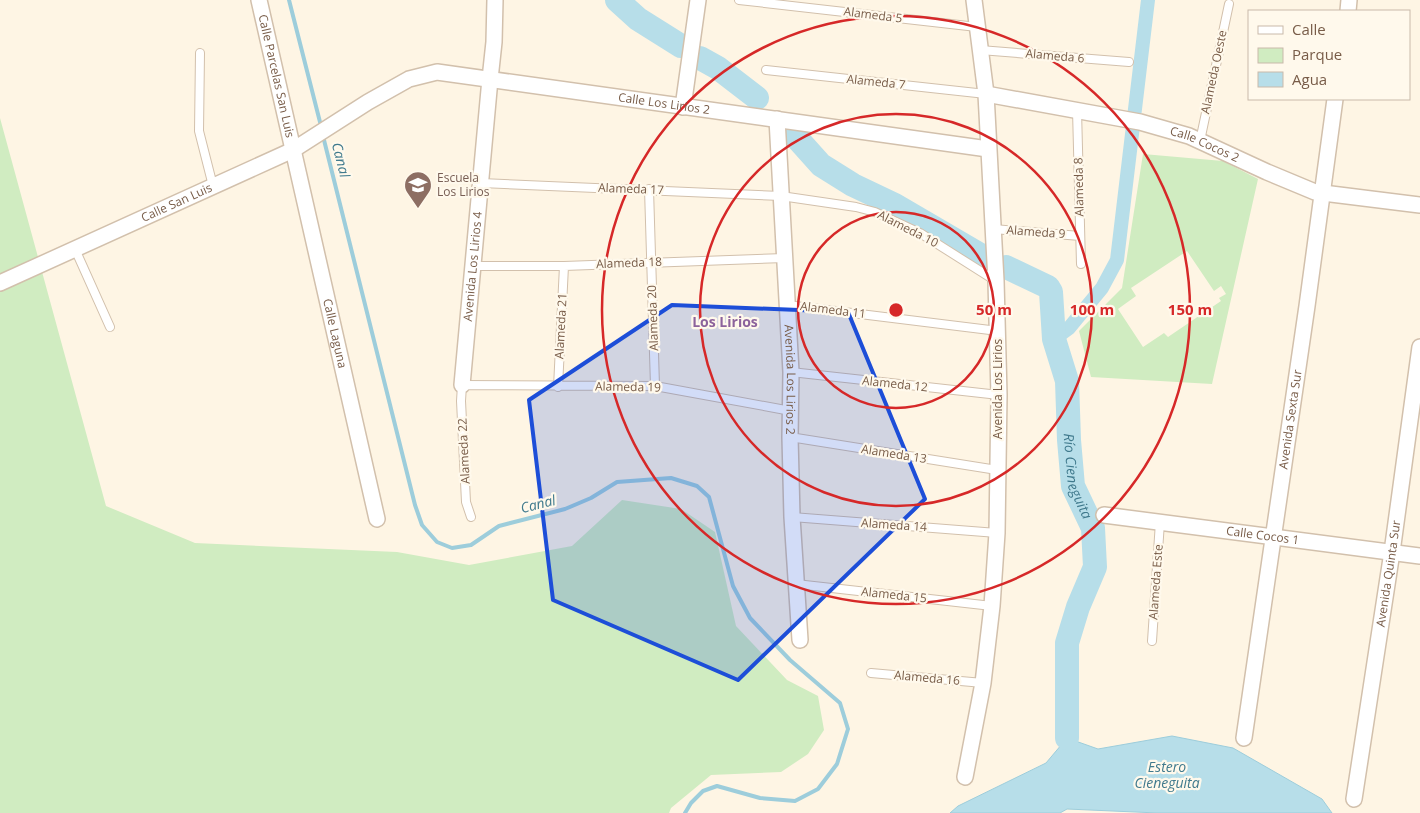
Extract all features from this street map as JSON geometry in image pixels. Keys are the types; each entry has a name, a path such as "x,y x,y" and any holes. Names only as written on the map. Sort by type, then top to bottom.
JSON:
{"street":[{"name":"Calle Parcelas San Luis","path":"259,0 292,150"},
{"name":"Avenida Los Lirios 4","path":"462,385 494,42 495,0"},
{"path":"682,107 698,0"},
{"name":"Avenida Los Lirios","path":"965,777 983,683 992,606 996,534 999,395 996,281 986,94 974,0"},
{"name":"Calle Los Lirios 2","path":"349,114 409,79 437,72 988,149"},
{"name":"Calle Cocos 2","path":"986,94 1140,122 1189,136 1316,192 1420,205"},
{"name":"Avenida Sexta Sur","path":"1244,738 1335,100"},
{"name":"Calle San Luis","path":"0,283 292,150 349,114"},
{"name":"Avenida Los Lirios 2","path":"777,120 792,372 790,437 792,517 800,640"},
{"name":"Calle Laguna","path":"292,150 377,519"},
{"name":"Avenida Quinta Sur","path":"1354,800 1392,552 1420,347"},
{"name":"Calle Cocos 1","path":"1104,515 1420,556"}],"lane":[{"name":"Alameda 5","path":"738,0 977,27"},
{"name":"Alameda Oeste","path":"1200,141 1229,4"},
{"name":"Alameda 6","path":"980,50 1129,62"},
{"path":"200,53 199,132 214,186"},
{"name":"Alameda 7","path":"766,70 986,94"},
{"name":"Alameda 8","path":"1077,110 1081,264"},
{"name":"Alameda 17","path":"481,184 649,189 781,196"},
{"name":"Alameda 20","path":"649,189 655,386"},
{"name":"Alameda 10","path":"781,196 856,207 875,212 920,233 996,281"},
{"name":"Alameda 9","path":"993,229 1080,236"},
{"path":"75,249 110,327"},
{"name":"Alameda 18","path":"473,266 564,266 785,258"},
{"name":"Alameda 21","path":"558,387 564,266"},
{"name":"Alameda 11","path":"787,305 998,331"},
{"name":"Alameda 12","path":"792,372 999,395"},
{"name":"Alameda 19","path":"462,385 558,387 655,386 791,411"},
{"name":"Alameda 22","path":"462,385 461,401 466,502 471,517"},
{"name":"Alameda 13","path":"790,437 997,470"},
{"name":"Alameda 14","path":"792,517 996,534"},
{"name":"Alameda Este","path":"1152,641 1160,522"},
{"name":"Alameda 15","path":"796,584 992,606"},
{"name":"Alameda 16","path":"871,674 983,683"}],"highlighted area":[{"path":"672,305 848,312 925,499 738,680 553,600 529,400"}],"green space":[{"path":"0,118 106,506 195,543 397,552 469,565 572,546 622,500 681,509 715,532 736,626 787,680 818,696 824,730 808,754 781,772 711,775 671,808 669,813 0,813"},
{"path":"1143,154 1223,161 1258,179 1212,384 1091,377 1079,331 1122,288","holes":["1187,251 1214,291 1221,286 1226,294 1219,298 1221,301 1168,337 1164,333 1143,347 1118,309 1136,296 1131,288"]}],"water":[{"name":"Estero Cieneguita","path":"1172,736 1233,748 1322,799 1332,813 1158,813 1067,809 1060,813 950,813 958,806 1046,763 1067,738 1098,749"}],"waterway":[{"name":"Canal","path":"289,0 321,126"},
{"name":"Río Cieneguita","path":"617,0 638,19 681,46"},
{"path":"1054,339 1069,328 1102,288 1117,260 1148,0"},
{"name":"Río Cieneguita","path":"700,58 718,68 757,98"},
{"name":"Canal","path":"323,136 415,505 422,525 437,542 452,548 471,545 499,526 565,509 591,498 617,482 671,478 697,486 709,497 733,586 750,618 790,660 840,703 848,729 837,764 818,789 795,801 760,798 717,786 703,791 691,803 685,813"},
{"name":"Río Cieneguita","path":"795,136 821,165 853,185 895,205 984,257"},
{"name":"Río Cieneguita","path":"1006,267 1048,287 1051,292 1054,339 1067,381 1073,486 1093,528 1095,567 1078,607 1067,643 1067,738"}],"place":[{"name":"Escuela Los Lirios","path":"418,209"}],"district":[{"name":"Los Lirios","path":"725,322"}]}
